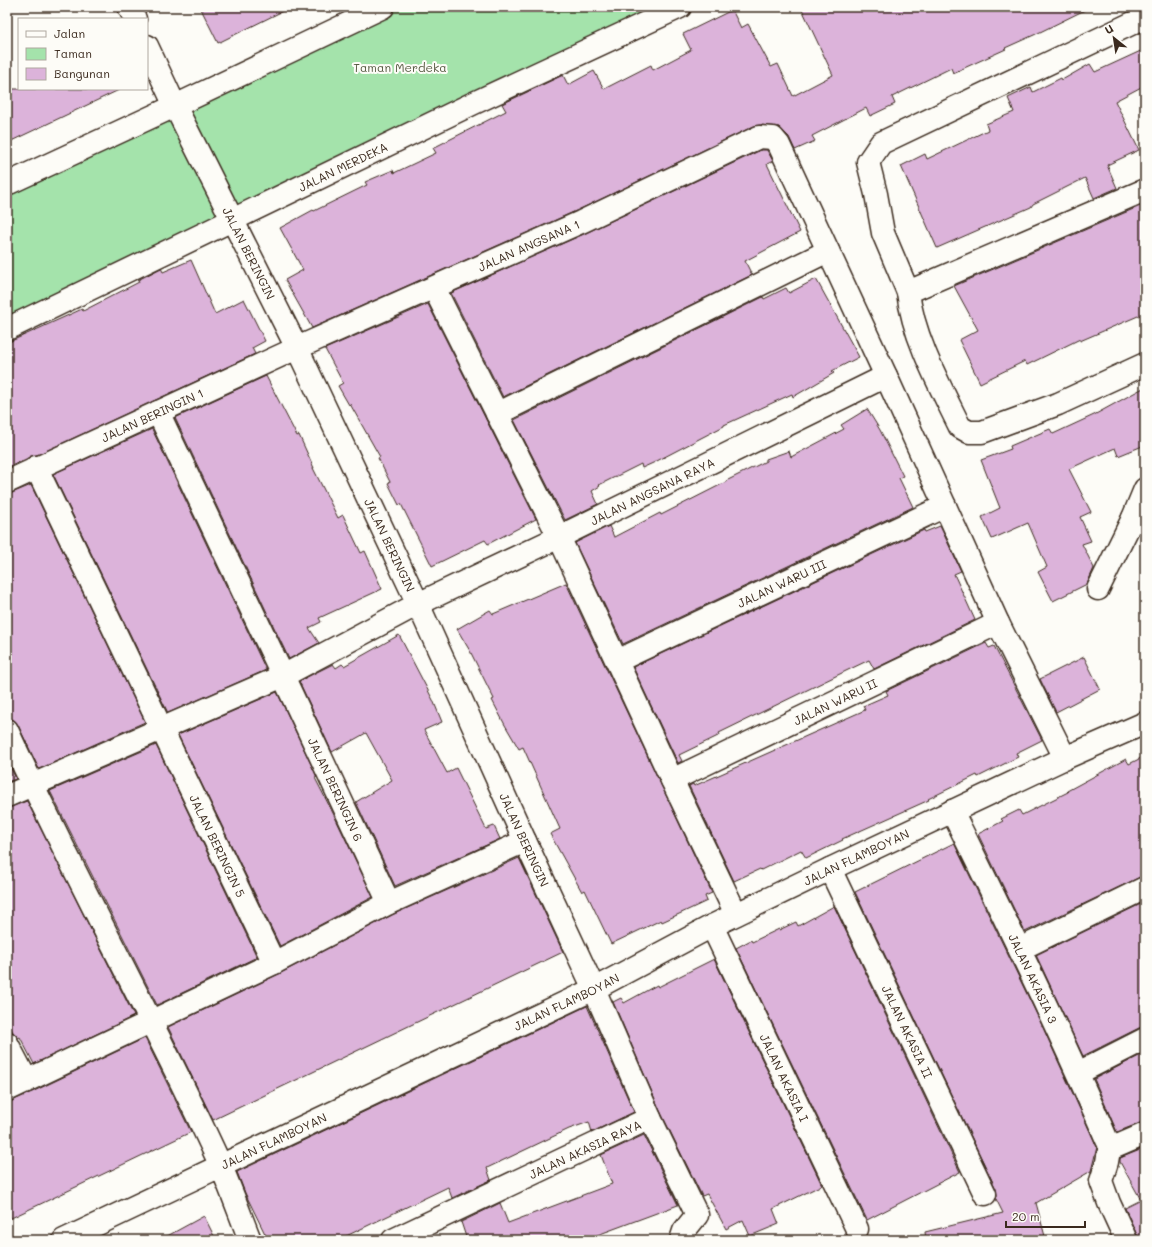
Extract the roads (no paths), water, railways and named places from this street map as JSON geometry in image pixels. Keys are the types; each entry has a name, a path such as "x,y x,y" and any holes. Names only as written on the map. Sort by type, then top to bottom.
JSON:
{"street":[{"path":"129,7 134,18"},
{"path":"7,184 383,7"},
{"name":"JALAN MERDEKA","path":"7,329 474,103 680,7"},
{"path":"1137,17 881,143 868,162 876,194 883,233 908,292 911,310 928,359 960,427 970,432 982,432 1058,404 1145,364"},
{"name":"JALAN BERINGIN","path":"148,48 175,106 297,348 418,604 594,989"},
{"name":"JALAN ANGSANA 1","path":"297,348 581,222 759,137 773,138 778,145 828,251"},
{"path":"908,292 1145,190"},
{"path":"497,414 828,251 998,623 1065,758"},
{"path":"434,288 559,537 736,914"},
{"name":"JALAN BERINGIN 1","path":"7,482 36,467 297,348"},
{"name":"JALAN ANGSANA RAYA","path":"7,796 283,676 418,604 559,537 886,376"},
{"name":"JALAN BERINGIN 6","path":"158,412 389,903"},
{"name":"JALAN BERINGIN 5","path":"36,467 274,963"},
{"path":"1098,589 1139,521 1145,489"},
{"name":"JALAN WARU III","path":"617,661 945,506"},
{"name":"JALAN WARU II","path":"672,780 998,623"},
{"name":"JALAN FLAMBOYAN","path":"64,1240 90,1235 220,1165 594,989 736,914 1065,758 1145,723"},
{"path":"7,730 33,786 151,1020 220,1165 250,1240"},
{"name":"JALAN AKASIA 3","path":"952,812 1020,949 1111,1144"},
{"path":"7,1090 151,1020 274,963 389,903 525,840"},
{"name":"JALAN AKASIA II","path":"830,870 985,1194"},
{"path":"1020,949 1145,888"},
{"name":"JALAN AKASIA I","path":"712,926 857,1229"},
{"name":"JALAN AKASIA RAYA","path":"393,1240 650,1118 594,989"},
{"path":"1078,1073 1145,1039"},
{"path":"7,1044 27,1081"},
{"path":"650,1118 697,1215 684,1231 681,1240"},
{"path":"1126,1240 1108,1203 1101,1181 1111,1144 1119,1146 1145,1134"}],"park label":[{"name":"Taman Merdeka","path":"400,67"}]}
